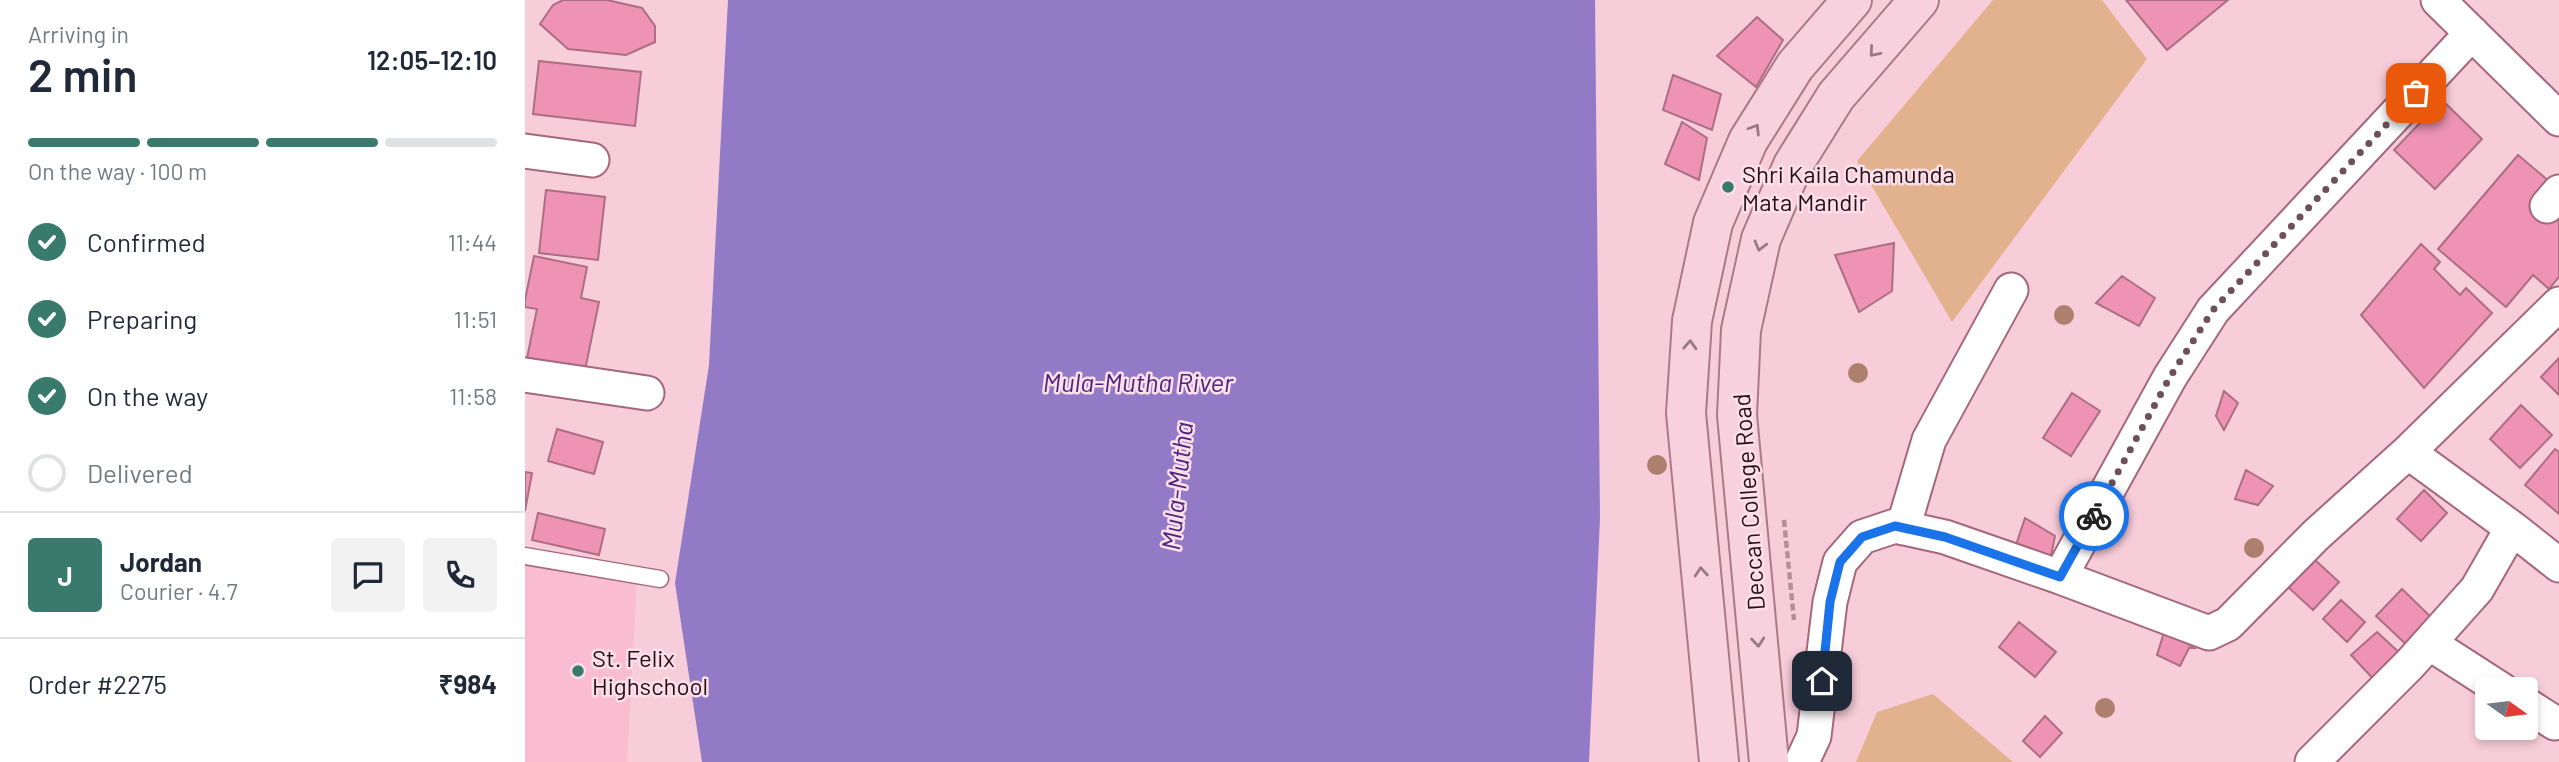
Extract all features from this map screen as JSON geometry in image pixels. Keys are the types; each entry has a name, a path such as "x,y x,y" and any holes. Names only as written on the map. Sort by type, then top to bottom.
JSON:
{"main road":[{"name":"Deccan College Road","path":"1719,762 1686,413 1692,321 1713,223 1748,141 1795,66 1852,0"},
{"name":"Deccan College Road","path":"1769,762 1737,415 1741,330 1761,239 1793,165 1836,96 1919,0"}],"street":[{"path":"2438,0 2559,119"},
{"path":"2060,577 2170,377 2213,310 2472,33"},
{"path":"525,151 592,160"},
{"path":"1903,528 1929,440 2011,290"},
{"path":"1802,762 1814,736 1830,602 1840,562 1862,537 1895,526 1945,537 2209,633 2228,624 2316,536 2408,452 2559,304"},
{"path":"525,375 647,393"},
{"path":"2408,452 2559,565"},
{"path":"2312,762 2429,643 2477,589 2512,528"},
{"path":"2429,643 2482,677"},
{"path":"2538,712 2555,723"}],"lane":[{"path":"525,556 660,579"}],"path":[{"path":"1783,513 1794,622"}],"shaded area":[{"path":"1993,0 2102,0 2147,59 1952,322 1857,161"},
{"name":"St. Felix Highschool","path":"525,563 637,581 627,762 525,762"},
{"path":"1933,694 2013,762 1856,762 1877,712"}],"water":[{"name":"Mula-Mutha River","path":"728,0 1595,0 1600,518 1589,762 702,762 675,583 709,365"}],"building":[{"path":"563,0 607,0 642,8 655,26 655,42 626,55 568,49 540,24 553,5"},
{"path":"2126,0 2228,0 2167,50"},
{"path":"1757,17 1783,40 1756,87 1717,56"},
{"path":"539,61 641,72 635,126 533,114"},
{"path":"1673,75 1721,94 1712,130 1663,110"},
{"path":"2442,100 2482,139 2435,189 2394,150"},
{"path":"1682,122 1707,138 1699,180 1665,164"},
{"path":"2518,155 2550,182 2530,205 2547,220 2559,206 2559,277 2549,289 2533,275 2506,307 2438,249"},
{"path":"546,190 605,197 598,260 539,253"},
{"path":"1894,243 1892,291 1859,312 1835,255"},
{"path":"2421,244 2440,262 2434,269 2460,295 2466,288 2492,313 2424,388 2361,315"},
{"path":"534,256 587,267 581,298 599,302 585,370 527,358 537,309 525,307"},
{"path":"2122,276 2155,298 2139,326 2096,303"},
{"path":"2559,358 2559,395 2541,377"},
{"path":"2224,391 2238,403 2224,430 2216,416"},
{"path":"2072,393 2100,411 2071,456 2043,438"},
{"path":"2521,405 2552,435 2520,468 2490,439"},
{"path":"557,429 603,442 594,474 548,461"},
{"path":"2555,449 2559,452 2559,514 2525,485"},
{"path":"2246,470 2273,486 2258,505 2235,499"},
{"path":"525,472 532,473 525,511"},
{"path":"2424,490 2447,513 2421,541 2397,519"},
{"path":"538,513 605,529 599,555 532,540"},
{"path":"2025,518 2055,536 2049,566 2016,545"},
{"path":"2314,559 2339,582 2313,610 2288,587"},
{"path":"2402,589 2436,622 2411,649 2376,616"},
{"path":"2341,600 2365,622 2347,642 2323,619"},
{"path":"2019,622 2056,652 2035,677 1999,647"},
{"path":"2165,629 2194,648 2189,648 2180,666 2157,655"},
{"path":"2377,632 2403,656 2377,683 2351,655"},
{"path":"2045,716 2062,733 2040,757 2023,741"}],"way so far":[{"path":"2094,516 2170,377 2213,310 2416,93"}],"place":[{"name":"Shri Kaila Chamunda Mata Mandir","path":"1728,187"},
{"name":"St. Felix Highschool","path":"578,671"}],"route":[{"path":"1822,681 1830,602 1840,562 1862,537 1895,526 1945,537 2060,577 2094,516"}],"water label":[{"name":"Mula-Mutha","path":"1176,486"}]}
